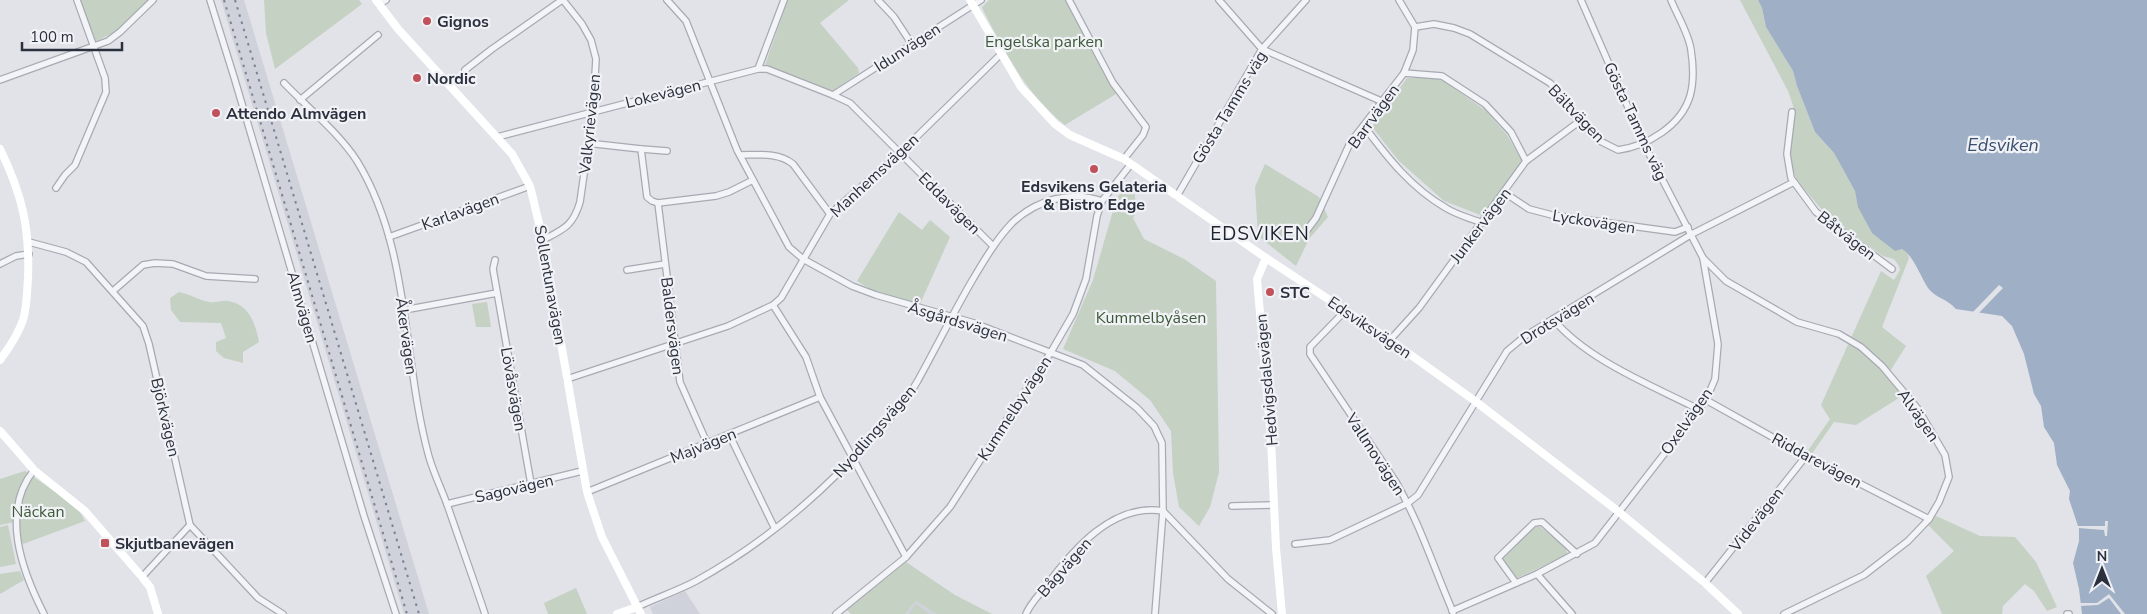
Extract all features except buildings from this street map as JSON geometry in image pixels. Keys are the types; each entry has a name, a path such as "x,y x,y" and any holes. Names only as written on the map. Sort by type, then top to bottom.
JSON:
{"street":[{"path":"56,188 64,175 75,165 106,92 105,78 77,0"},
{"path":"0,80 108,41 153,0"},
{"name":"Almvägen","path":"210,0 364,516 396,614"},
{"path":"466,70 492,49 563,0"},
{"name":"Valkyrievägen","path":"543,240 565,228 573,221 577,212 593,111 596,64 594,48 582,24 563,0"},
{"name":"Åsgårdsvägen","path":"667,0 686,21 740,155 789,247 803,259 852,286 876,296 974,323 1083,365 1137,408 1154,426 1162,443 1163,511 1155,614"},
{"path":"758,69 784,0"},
{"path":"878,0 894,17 911,44"},
{"name":"Idunvägen","path":"833,95 972,2 981,0"},
{"path":"1069,0 1113,83 1146,126 1143,135 1124,159"},
{"path":"1219,0 1262,49 1381,101"},
{"name":"Gösta Tamms väg","path":"1177,196 1262,49 1306,0"},
{"path":"1399,0 1415,26"},
{"name":"Gösta Tamms väg","path":"1581,0 1644,144 1694,241"},
{"name":"Bältvägen","path":"1415,26 1434,24 1470,34 1550,84 1564,98 1580,121 1598,140 1618,150 1644,144 1666,130 1686,106 1691,94 1691,48 1671,0"},
{"name":"Sollentunavägen","path":"380,1 398,29 498,136 512,154 530,186 543,240 587,492 602,537 639,610"},
{"name":"Edsviksvägen","path":"972,2 1021,87 1055,124 1070,134 1132,164 1266,258 1390,340 1475,401 1619,512 1705,583 1738,614"},
{"name":"Barrvägen","path":"1307,230 1316,218 1350,143 1404,73 1412,50 1415,26"},
{"path":"300,100 378,35"},
{"name":"Manhemsvägen","path":"567,379 728,326 773,305 781,298 830,214 900,153 1001,54"},
{"name":"Lokevägen","path":"498,136 758,69"},
{"name":"Eddavägen","path":"758,69 767,70 833,95 856,109 993,246"},
{"path":"1404,73 1442,76 1485,104 1511,132 1526,162"},
{"name":"Åkervägen","path":"284,83 355,158 368,180 389,236 404,310 411,366 428,448 485,614"},
{"name":"Båtvägen","path":"1792,112 1787,154 1791,178 1816,212 1892,268"},
{"name":"Junkervägen","path":"1390,340 1419,308 1526,162 1580,121"},
{"path":"1364,126 1389,160 1416,186 1446,209 1482,223"},
{"path":"587,143 667,151"},
{"path":"0,149 13,176 28,230 29,242 27,295 23,319 13,342 0,360"},
{"path":"641,149 647,197 652,202 658,203 716,196 754,180"},
{"path":"740,155 779,156 786,158 793,164 830,214"},
{"name":"Kummelbyvägen","path":"836,614 906,558 950,506 1051,352 1073,314 1086,279 1097,216 1102,201 1132,164"},
{"name":"Drotsvägen","path":"1295,544 1330,540 1408,502 1418,495 1507,351 1525,336 1692,234 1794,182"},
{"name":"Karlavägen","path":"389,236 530,186"},
{"name":"Lyckovägen","path":"1505,193 1529,209 1552,215 1675,232 1688,228"},
{"name":"Nyodlingsvägen","path":"617,614 639,610 695,581 742,552 814,497 853,459 916,384 951,317 993,246 1013,222 1032,208 1058,198 1086,195 1102,201"},
{"name":"Baldersvägen","path":"658,203 680,382 707,443"},
{"name":"Alvägen","path":"1694,241 1703,258 1726,281 1797,322 1839,334 1862,347 1882,366 1918,409 1945,455 1949,476 1940,502 1929,519 1908,540 1864,575 1784,614"},
{"name":"Björkvägen","path":"29,242 77,257 86,262 143,326 150,344 190,525"},
{"path":"0,264 16,256 29,254"},
{"name":"Hedvigsdalsvägen","path":"1266,258 1257,279 1272,439 1274,505 1282,614"},
{"name":"Oxelvägen","path":"1453,612 1537,574 1595,543 1706,400 1715,379 1718,344 1703,258"},
{"name":"Lövåsvägen","path":"495,260 493,269 531,484"},
{"path":"113,291 143,265 155,263 173,264 206,276 255,279"},
{"name":"Baldersvägen","path":"627,270 665,264"},
{"path":"404,310 497,293"},
{"path":"773,305 806,357 820,397 906,558"},
{"name":"Vallmovägen","path":"1346,310 1310,347 1310,354 1408,502 1453,612"},
{"path":"1552,319 1564,333 1596,356 1698,409"},
{"name":"Majvägen","path":"587,492 820,397"},
{"name":"Riddarevägen","path":"1706,400 1806,456 1929,519"},
{"path":"729,434 774,527"},
{"path":"1,435 34,470 84,511 142,577 150,588 158,614"},
{"name":"Videvägen","path":"1705,583 1806,456"},
{"path":"34,470 27,478 20,494 15,527 24,568 44,614"},
{"name":"Sagovägen","path":"447,504 582,472"},
{"path":"1232,506 1274,505"},
{"name":"Bågvägen","path":"1026,614 1075,550 1094,532 1128,514 1152,509 1163,511"},
{"path":"1163,511 1228,579 1272,614"},
{"path":"1516,583 1498,558 1534,523 1542,522 1577,554"},
{"path":"142,577 190,525 258,598 283,614"},
{"path":"1537,574 1572,614"}],"shaded area":[{"path":"221,0 244,0 429,614 404,614"},
{"path":"685,591 700,614 653,614 650,607"},
{"path":"916,601 936,614 905,614"}],"green space":[{"path":"79,0 149,0 115,32 96,41"},
{"path":"264,0 359,0 362,4 275,69 266,33"},
{"path":"788,0 849,0 820,23 858,68 859,73 834,90 823,89 765,65"},
{"name":"Engelska parken","path":"989,0 1067,0 1116,94 1065,125 1039,101 1018,73 982,7"},
{"path":"1740,0 1758,0 1762,8 1766,27 1793,71 1815,132 1834,153 1855,191 1859,207 1872,233 1907,252 1909,258 1882,327 1906,346 1887,376 1902,396 1856,425 1834,422 1811,455 1807,452 1830,419 1821,405 1881,271 1894,280 1900,270 1894,259 1883,256 1826,214 1797,180 1791,158 1794,118 1792,103 1788,91"},
{"path":"1407,78 1439,78 1485,110 1507,135 1522,161 1483,216 1444,201 1399,161 1372,127"},
{"path":"1265,164 1319,197 1328,217 1309,239 1296,266 1258,236 1255,187"},
{"name":"Kummelbyåsen","path":"1133,184 1137,210 1133,218 1144,239 1184,259 1216,281 1219,472 1210,507 1199,526 1179,507 1173,473 1171,431 1150,400 1115,371 1063,349 1093,280 1117,197"},
{"path":"899,212 922,230 930,220 950,237 920,304 876,293 857,281"},
{"path":"179,292 209,302 228,301 242,306 256,328 259,342 243,352 243,363 224,358 216,351 216,342 226,338 221,323 180,322 171,310 170,298"},
{"path":"487,302 491,327 476,327 472,304"},
{"name":"Näckan","path":"25,471 77,507 85,521 23,544 15,522 0,525 0,479"},
{"path":"1934,515 1980,536 2015,537 2036,562 2057,607 2047,611 2034,591 2025,584 2003,606 2002,614 1942,614 1926,576 1954,551 1927,524"},
{"name":"Näckan","path":"8,525 16,564 0,567 0,527"},
{"path":"1539,526 1565,547 1568,555 1517,578 1503,561 1503,555 1533,528"},
{"path":"906,562 955,595 992,614 936,614 916,601 905,614 851,614 847,610"},
{"path":"20,571 24,580 0,594 0,574"},
{"path":"576,588 587,614 548,614 544,603"},
{"path":"916,604 929,614 909,614"}],"water":[{"name":"Edsviken","path":"1758,0 2147,0 2147,614 2082,614 2073,563 2079,541 2079,529 2069,499 2070,491 2057,465 2054,443 2044,427 2041,406 2034,394 2024,354 2012,326 2002,316 1956,309 1928,288 1906,252 1902,249 1895,251 1872,233 1858,207 1855,191 1834,153 1815,132 1793,71 1766,27 1762,8"}],"pier":[{"path":"1999,285 2003,288 1977,315 1972,313"},
{"path":"2105,521 2108,521 2107,536 2105,536 2104,530 2078,528 2078,526 2105,526"},
{"path":"2109,594 2125,614 2121,614 2109,598 2098,605 2080,606 2079,603 2097,603"}],"railway":[{"path":"224,0 407,614"},
{"path":"235,0 419,614"}],"place":[{"name":"Gignos","path":"427,21"},
{"name":"Nordic","path":"417,78"},
{"name":"Attendo Almvägen","path":"216,113"},
{"name":"Edsvikens Gelateria & Bistro Edge","path":"1094,169"},
{"name":"STC","path":"1270,292"},
{"name":"Skjutbanevägen","path":"105,543"}],"district":[{"name":"EDSVIKEN","path":"1260,233"}]}
